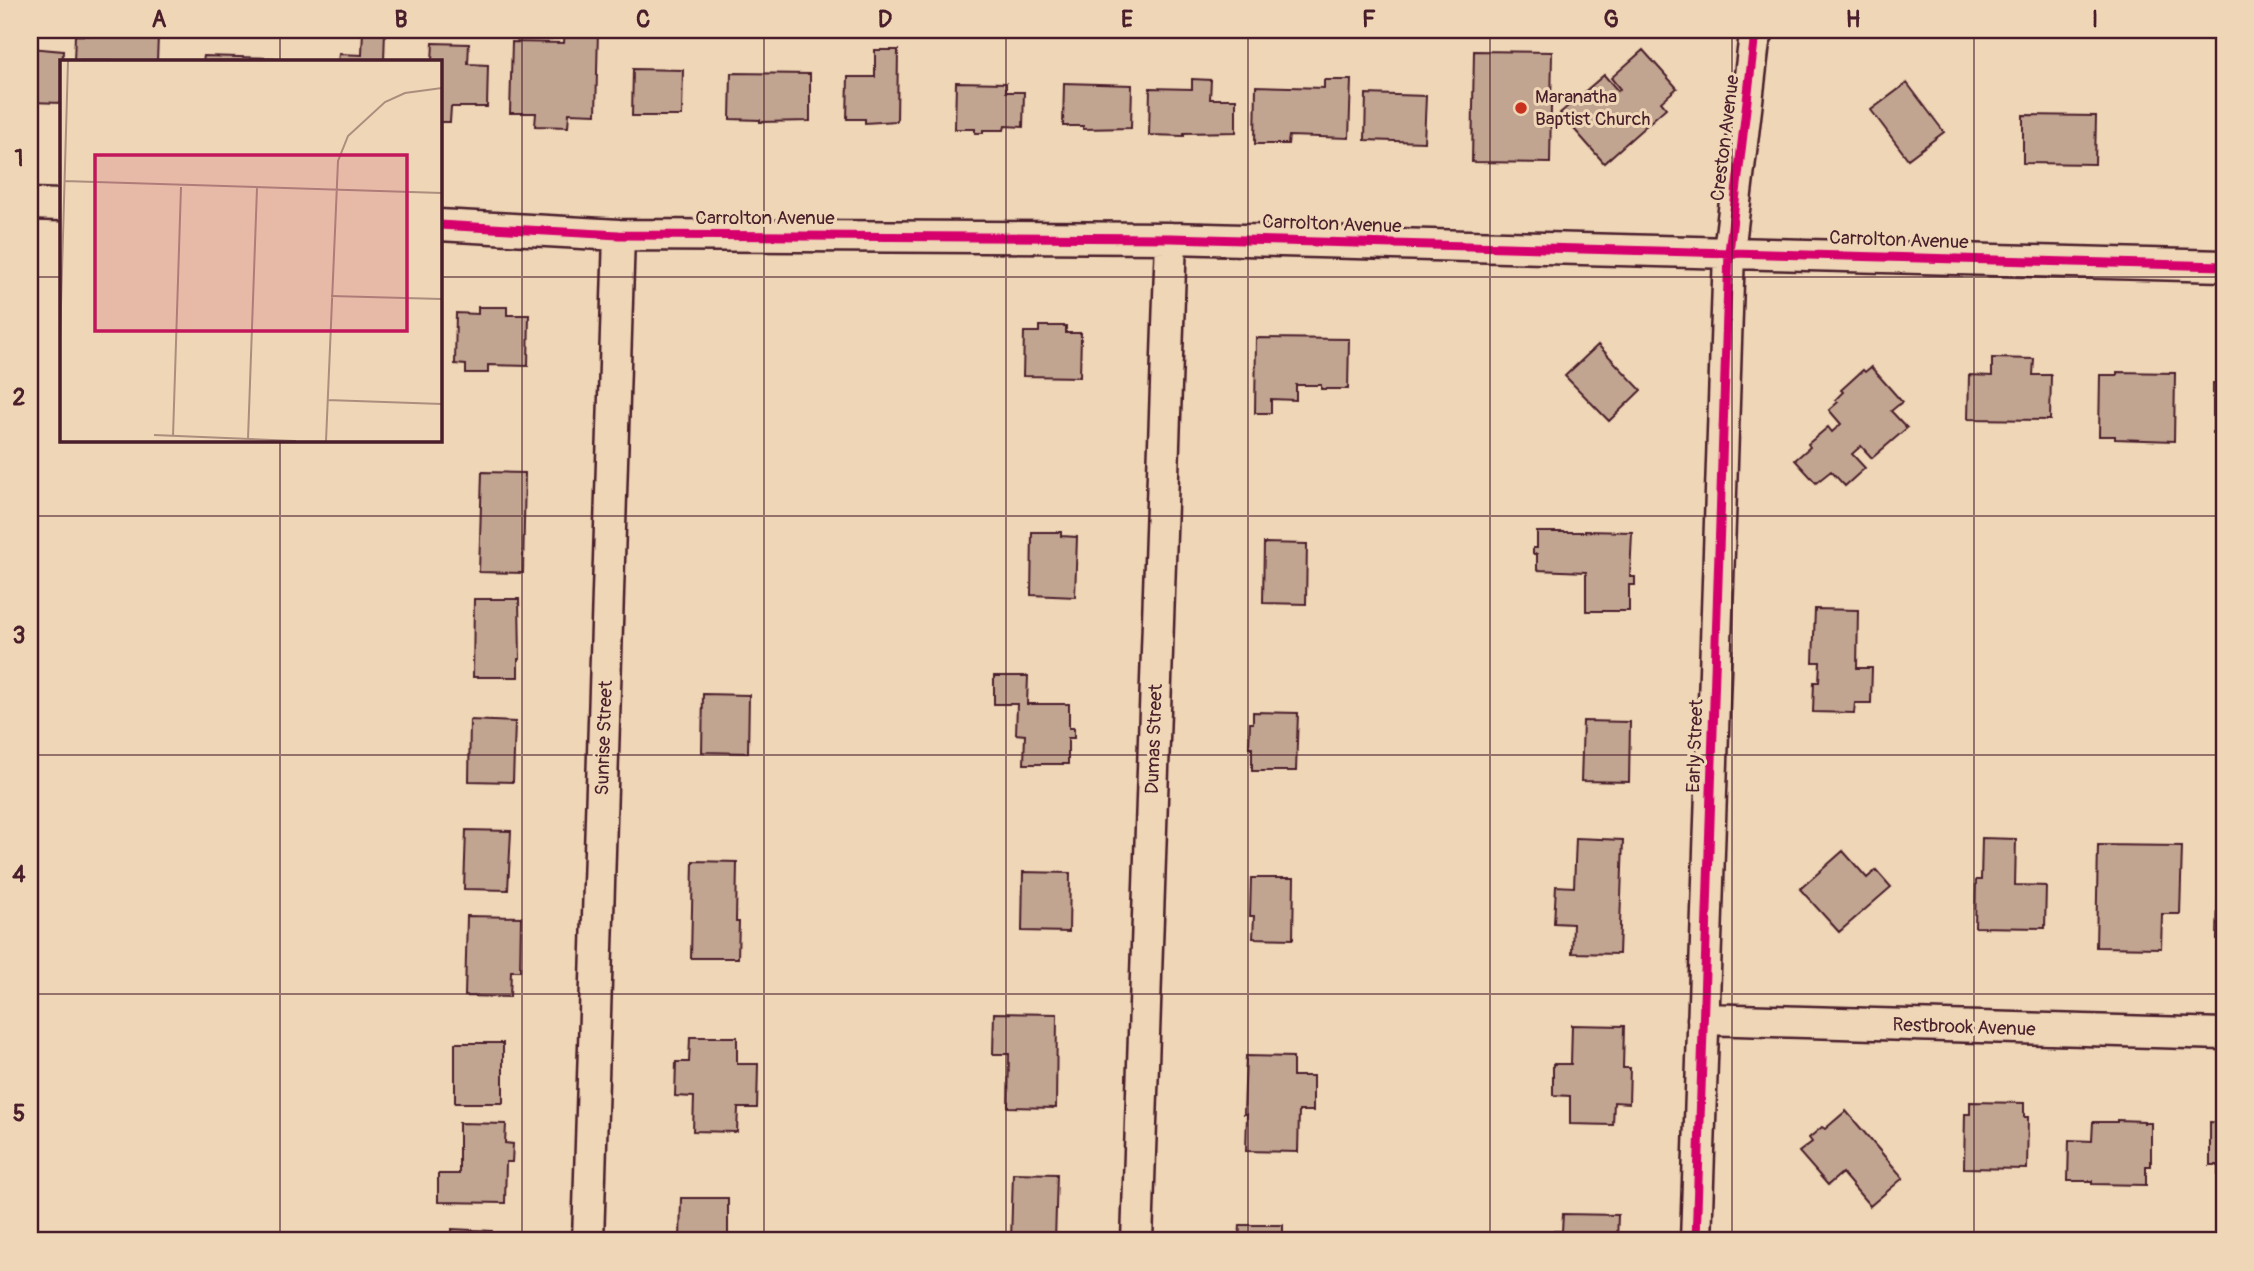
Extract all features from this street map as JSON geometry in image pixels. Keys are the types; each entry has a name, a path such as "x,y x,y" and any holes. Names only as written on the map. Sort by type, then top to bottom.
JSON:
{"street":[{"name":"Creston Avenue","path":"1729,252 1754,42 1759,30"},
{"path":"30,204 60,205"},
{"name":"Carrolton Avenue","path":"441,225 619,235 1171,237 2224,267"},
{"name":"Sunrise Street","path":"588,1241 619,235"},
{"name":"Dumas Street","path":"1138,1241 1171,237"},
{"name":"Early Street","path":"1696,1241 1729,252"},
{"name":"Restbrook Avenue","path":"1703,1019 2224,1034"}],"building":[{"path":"363,30 385,30 384,60 338,60 339,54 362,55"},
{"path":"565,30 598,30 596,114 569,113 568,127 535,126 536,113 510,113 512,42 564,43"},
{"path":"75,35 158,36 157,60 74,60"},
{"path":"433,43 469,44 468,64 488,65 487,107 451,107 450,122 441,122 441,60 432,60"},
{"path":"30,48 63,51 63,60 60,60 60,103 30,102"},
{"path":"875,50 898,50 897,121 865,123 865,119 847,119 848,77 875,77"},
{"path":"1643,50 1677,88 1661,102 1666,108 1604,163 1560,113 1604,75 1618,91 1620,89 1611,78"},
{"path":"1474,51 1552,52 1550,163 1472,162"},
{"path":"204,56 275,58 275,60 203,60"},
{"path":"633,69 683,70 682,116 632,116"},
{"path":"731,73 810,74 810,121 760,122 730,119"},
{"path":"1192,79 1211,80 1210,99 1236,99 1236,132 1184,133 1184,136 1149,135 1150,88 1192,89"},
{"path":"1324,80 1351,80 1349,138 1289,136 1288,144 1255,144 1256,86 1324,88"},
{"path":"956,82 1006,83 1006,92 1024,92 1023,127 1005,126 1004,130 983,130 983,133 975,133 975,129 955,129"},
{"path":"1064,83 1132,85 1131,128 1083,129 1083,126 1063,126"},
{"path":"1907,83 1944,132 1908,159 1871,110"},
{"path":"1366,94 1426,96 1424,142 1365,140"},
{"path":"2023,115 2096,116 2095,164 2023,163"},
{"path":"2218,118 2224,118 2224,164 2218,164"},
{"path":"478,307 507,307 507,315 529,315 528,366 488,365 488,373 466,373 466,365 455,364 456,313 478,314"},
{"path":"1039,326 1066,326 1066,333 1081,333 1080,377 1023,376 1024,332 1039,332"},
{"path":"1256,338 1349,339 1348,389 1296,385 1296,400 1271,399 1271,413 1255,413"},
{"path":"1598,345 1641,390 1609,421 1565,376"},
{"path":"1992,358 2034,359 2033,375 2051,375 2050,420 1968,419 1969,375 1992,376"},
{"path":"1871,367 1902,402 1891,411 1907,428 1872,458 1861,446 1852,454 1865,468 1845,486 1831,471 1816,483 1795,460 1810,447 1808,444 1828,427 1832,432 1841,424 1829,410 1838,402 1835,400 1843,392 1841,390 1863,370 1865,372"},
{"path":"2117,372 2175,373 2174,441 2099,436 2100,375 2117,375"},
{"path":"2213,383 2224,383 2224,433 2213,433"},
{"path":"482,472 525,473 523,573 479,572"},
{"path":"1032,532 1061,532 1061,536 1077,537 1075,597 1031,595"},
{"path":"1537,532 1632,532 1630,577 1635,577 1635,585 1629,585 1629,611 1586,611 1586,572 1537,570 1537,554 1533,554 1533,548 1537,548"},
{"path":"1264,543 1307,544 1306,604 1263,603"},
{"path":"474,599 519,599 518,677 473,677"},
{"path":"1815,609 1858,610 1857,668 1872,668 1871,703 1855,703 1854,713 1813,712 1814,682 1819,682 1820,662 1813,662"},
{"path":"994,676 1028,676 1027,704 1069,704 1069,728 1074,728 1074,738 1068,738 1068,764 1024,764 1025,735 1016,734 1017,704 994,704"},
{"path":"703,694 749,695 748,753 702,752"},
{"path":"1253,712 1298,713 1296,771 1252,771 1252,747 1249,747"},
{"path":"470,720 515,722 513,782 469,781"},
{"path":"1583,721 1630,722 1629,782 1581,781"},
{"path":"466,830 511,831 508,890 464,889"},
{"path":"1576,838 1623,840 1619,954 1572,953 1573,924 1554,923 1556,886 1574,887"},
{"path":"1982,838 2016,839 2015,885 2046,886 2045,928 1975,927 1976,880 1981,880"},
{"path":"2098,845 2182,846 2180,914 2162,914 2161,948 2096,947"},
{"path":"1843,851 1867,878 1876,870 1891,887 1839,932 1800,889"},
{"path":"693,861 737,862 738,958 691,958"},
{"path":"1023,872 1070,873 1069,932 1022,931"},
{"path":"1251,878 1294,878 1293,939 1253,938 1254,916 1250,916"},
{"path":"2218,895 2224,895 2224,939 2217,939"},
{"path":"467,916 521,917 520,971 511,971 510,997 465,996"},
{"path":"994,1013 1057,1014 1056,1108 1008,1107 1009,1054 993,1054"},
{"path":"1572,1025 1624,1026 1623,1068 1630,1068 1629,1103 1614,1102 1613,1125 1570,1124 1570,1096 1553,1095 1553,1064 1571,1064"},
{"path":"690,1037 737,1037 737,1064 758,1064 757,1108 738,1108 737,1132 693,1131 694,1097 675,1096 676,1062 689,1062"},
{"path":"455,1043 503,1043 503,1103 455,1103"},
{"path":"1246,1056 1293,1057 1293,1076 1313,1076 1313,1111 1299,1111 1298,1152 1246,1151"},
{"path":"1970,1102 2024,1103 2024,1117 2028,1117 2027,1169 1964,1168 1965,1114 1970,1114"},
{"path":"1846,1111 1903,1178 1870,1206 1842,1173 1828,1185 1799,1152 1812,1142 1809,1138 1822,1127 1825,1129"},
{"path":"2117,1120 2151,1123 2151,1166 2146,1166 2146,1185 2068,1181 2069,1140 2092,1141 2093,1122"},
{"path":"2210,1122 2224,1123 2224,1182 2218,1182 2218,1165 2210,1165"},
{"path":"459,1123 506,1124 505,1143 513,1144 512,1162 506,1162 505,1203 438,1202 438,1174 459,1174"},
{"path":"1013,1173 1057,1174 1055,1241 1011,1241"},
{"path":"681,1198 728,1198 728,1241 680,1241"},
{"path":"1563,1214 1618,1215 1617,1241 1553,1241 1554,1231 1562,1231"},
{"path":"1240,1225 1283,1225 1283,1241 1239,1241"},
{"path":"452,1229 492,1231 492,1241 452,1241"}],"cycle path":[{"path":"1696,1241 1729,252 1754,42 1759,30"},
{"path":"441,225 619,235 1171,238 2224,266"}],"place":[{"name":"Maranatha Baptist Church","path":"1521,108"}]}
